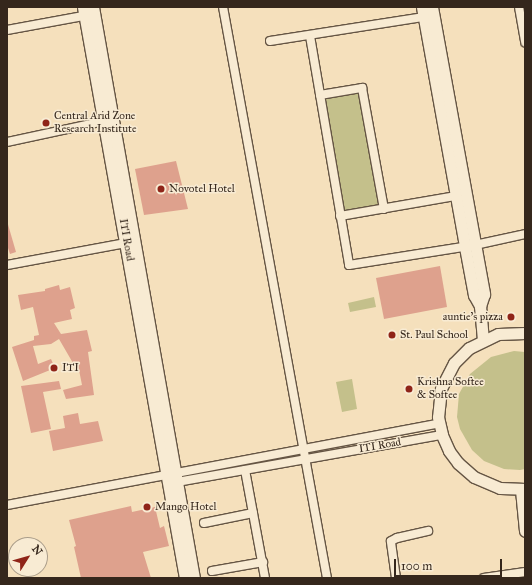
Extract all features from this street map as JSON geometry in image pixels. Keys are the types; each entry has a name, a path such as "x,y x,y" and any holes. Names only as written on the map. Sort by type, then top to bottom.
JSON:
{"street":[{"path":"223,7 306,459 326,578"},
{"path":"432,7 470,246"},
{"path":"519,7 524,25 525,42"},
{"path":"7,30 89,11"},
{"name":"ITI Road","path":"89,11 173,476"},
{"name":"ITI Road","path":"89,11 105,121 126,243 194,578"},
{"path":"270,42 310,36 423,12 456,196 484,294 480,306 483,340"},
{"path":"310,36 349,265 470,246 525,234"},
{"path":"320,95 362,88 384,209"},
{"path":"7,142 105,121"},
{"path":"340,216 456,196"},
{"path":"7,265 126,243"},
{"path":"525,333 498,334 483,340 469,348 454,362 441,388 439,423 442,435 458,463 474,477 500,488 523,489 525,531"},
{"name":"ITI Road","path":"173,476 303,448 439,423"},
{"name":"ITI Road","path":"173,476 245,470 442,435"},
{"path":"245,470 266,578"},
{"path":"7,505 173,476 185,578"},
{"path":"204,523 253,513"},
{"path":"396,578 391,541 397,538 428,531"},
{"path":"212,571 262,562"},
{"path":"484,578 525,572"}],"shaded area":[{"path":"359,91 380,206 344,213 323,97"},
{"path":"374,297 376,307 350,312 348,303"},
{"path":"514,351 525,352 525,469 520,470 504,469 484,461 472,450 460,429 457,417 459,394 470,374 491,357"},
{"path":"352,379 357,409 342,412 336,382"}],"building":[{"name":"Novotel Hotel","path":"176,161 188,209 144,215 135,169"},
{"path":"7,221 16,252 10,254 7,245"},
{"path":"440,266 447,307 384,319 376,278"},
{"path":"59,285 60,290 70,287 75,308 70,310 72,319 54,323 61,334 87,330 92,351 88,352 94,395 66,399 63,390 82,385 79,370 77,370 59,339 51,344 33,346 38,364 51,359 55,368 23,381 12,347 34,340 34,336 39,335 33,307 21,310 18,295 45,291 45,289"},
{"path":"59,381 61,389 43,392 51,429 31,433 21,386"},
{"path":"78,413 80,424 98,421 103,441 53,451 49,431 65,428 63,416"},
{"path":"131,506 132,512 155,507 160,528 164,526 169,546 143,552 151,578 81,578 74,547 76,546 69,520"}],"place":[{"name":"Central Arid Zone Research Institute","path":"46,123"},
{"name":"Novotel Hotel","path":"161,189"},
{"name":"auntie's pizza","path":"511,317"},
{"name":"St. Paul School","path":"392,335"},
{"name":"ITI","path":"54,368"},
{"name":"Krishna Softee & Softee","path":"409,389"},
{"name":"Mango Hotel","path":"147,507"}]}
